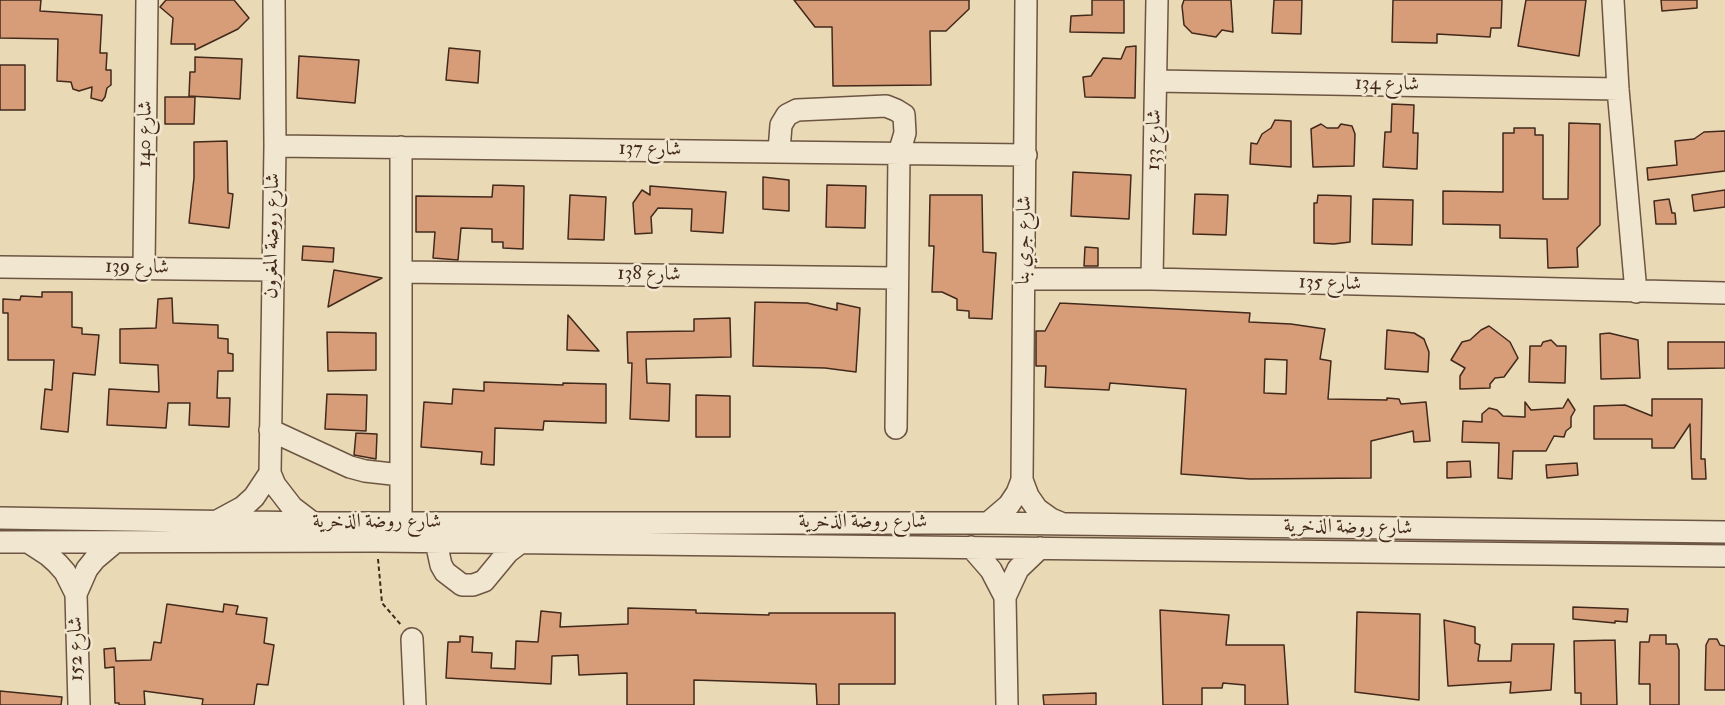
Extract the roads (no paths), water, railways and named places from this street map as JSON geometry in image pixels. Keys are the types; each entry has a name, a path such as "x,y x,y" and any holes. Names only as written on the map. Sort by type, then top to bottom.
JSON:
{"street":[{"name":"شارع 140","path":"144,268 147,0"},
{"name":"شارع روضة المغرون","path":"270,473 275,146 274,0"},
{"name":"شارع جري بنا","path":"988,523 1009,505 1022,480 1026,0"},
{"name":"شارع 133","path":"1152,279 1157,0"},
{"path":"1613,0 1618,89 1636,292"},
{"name":"شارع 134","path":"1156,81 1618,89"},
{"path":"778,151 781,125 787,116 797,110 886,106 904,116 905,133 899,153 896,428"},
{"name":"شارع 137","path":"275,146 1026,155"},
{"path":"401,147 401,523"},
{"name":"شارع 139","path":"0,267 273,270"},
{"name":"شارع 138","path":"401,272 896,278"},
{"name":"شارع 135","path":"1025,279 1152,279 1725,293"},
{"path":"270,430 350,467 401,475"},
{"path":"216,521 243,507 254,497 270,473"},
{"path":"270,473 275,485 292,507 313,523"},
{"name":"شارع جري بنا","path":"1022,480 1028,496 1037,509 1051,519 1066,525"},
{"name":"شارع روضة الذخرية","path":"0,518 313,523 988,523 1725,532"},
{"name":"شارع روضة الذخرية","path":"0,542 376,541 1725,556"},
{"name":"شارع 152","path":"28,542 44,551 57,563 65,572 76,594 79,705"},
{"path":"436,542 441,566 451,578 462,585 473,585 484,580 508,552 520,543"},
{"name":"شارع 152","path":"76,594 94,559 114,543"},
{"path":"971,547 992,570 1005,597 1007,705"},
{"path":"1005,597 1018,569 1040,548"},
{"path":"412,639 415,705"}]}
